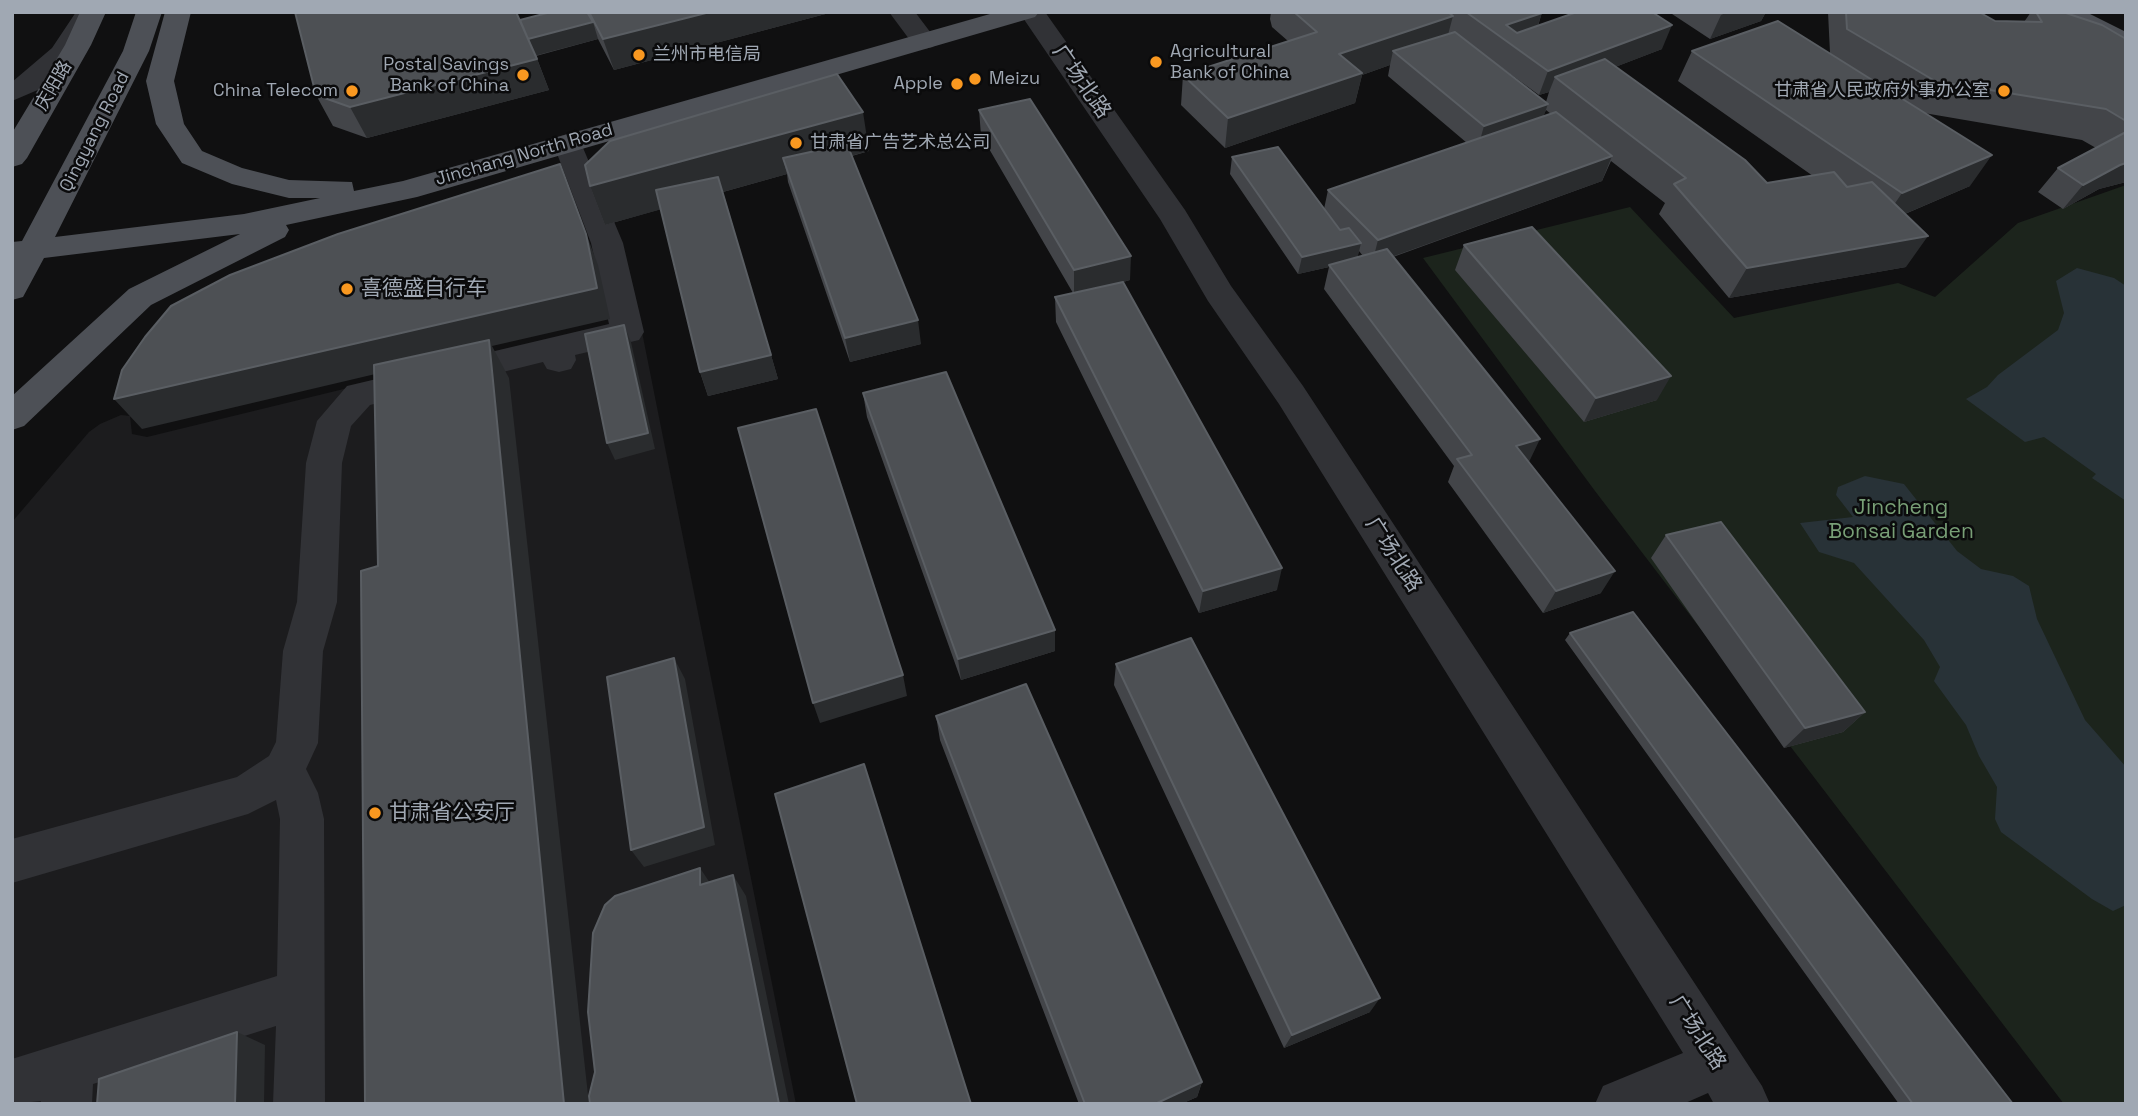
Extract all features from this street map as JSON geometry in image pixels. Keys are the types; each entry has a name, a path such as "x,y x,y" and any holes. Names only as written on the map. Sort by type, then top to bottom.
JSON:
{"main road":[{"name":"庆阳路","path":"12,158 78,45 91,12"},
{"name":"Qingyang Road","path":"23,251 136,51 149,12"},
{"path":"178,12 160,81 170,124 192,157 232,175 289,189 406,190"},
{"name":"Jinchang North Road","path":"23,251 179,234 310,212 406,190 1026,12"},
{"path":"2066,12 2126,43"},
{"path":"2110,12 2126,20"},
{"path":"12,417 140,298 310,212"},
{"path":"12,289 23,251"}],"street":[{"path":"12,93 30,83 61,54 91,12"},
{"path":"902,12 924,41"},
{"name":"广场北路","path":"1032,12 1174,217 1219,293 1291,395 1744,1104"},
{"path":"12,861 248,793 284,770 297,743 303,651 317,602 324,463 335,421 359,395 558,354 627,332 607,243 567,143"},
{"path":"284,770 296,793 302,819 299,1104"},
{"path":"12,1085 67,1086 301,993"},
{"path":"1621,1104 1717,1064"}],"shaded area":[{"path":"2077,268 2114,278 2126,286 2126,501 2092,478 2096,474 2044,437 2025,442 1966,399 1987,387 1998,375 2058,330 2064,313 2056,281"},
{"name":"甘肃省公安厅","path":"639,317 796,1104 12,1104 12,522 89,432 121,415 130,416 132,434 147,437"},
{"path":"1865,476 1904,484 1957,551 1981,569 2013,576 2029,586 2037,619 2085,720 2126,767 2126,905 2113,911 2092,899 2001,832 1995,819 1997,787 1979,756 1966,725 1934,681 1940,667 1924,640 1854,563 1819,552 1800,523 1853,517 1836,495 1838,487"}],"green space":[{"name":"Jincheng Bonsai Garden","path":"2126,185 2126,1104 2064,1104 1595,491 1423,258 1630,207 1734,318 1898,283 1935,297 2018,223"}],"building":[{"path":"295,12 516,12 537,59 350,107 316,95"},
{"path":"551,12 587,12 593,22 528,39 520,20"},
{"path":"589,12 710,12 603,39"},
{"path":"1294,12 1448,12 1453,16 1339,54 1362,73 1228,118 1183,75 1317,32"},
{"path":"1466,12 1542,13 1506,25 1517,33 1577,12 1652,12 1672,25 1548,71"},
{"path":"1846,12 1979,12 1995,21 2042,22 2036,12 2063,12 2102,25 2126,39 2126,121 2106,109 1935,81 1847,29"},
{"path":"1778,21 1992,155 1902,193 1692,51"},
{"path":"1455,32 1548,104 1484,126 1393,51"},
{"path":"1605,59 1745,160 1767,183 1834,172 1847,187 1872,182 1928,236 1747,268 1674,184 1686,178 1555,77"},
{"path":"837,74 863,112 590,186 585,165 610,141"},
{"path":"1030,99 1131,256 1074,270 979,110"},
{"path":"1556,112 1612,156 1378,240 1328,190"},
{"path":"2126,132 2126,163 2083,185 2058,168"},
{"path":"847,144 918,320 845,338 783,158"},
{"path":"1278,147 1340,230 1349,228 1361,243 1302,257 1232,157"},
{"path":"560,164 586,234 597,288 114,399 122,370 171,306 230,275 338,234"},
{"path":"718,177 771,355 700,372 656,190"},
{"path":"1532,227 1671,376 1596,398 1464,245"},
{"path":"1387,249 1540,439 1516,446 1615,571 1556,591 1457,459 1472,455 1329,265"},
{"path":"1123,282 1282,568 1203,591 1055,297"},
{"path":"624,325 648,433 607,443 585,334"},
{"path":"489,340 564,1104 365,1104 361,571 378,566 374,365"},
{"path":"946,372 1055,630 958,659 863,393"},
{"path":"816,409 903,675 813,703 738,428"},
{"path":"1721,522 1865,712 1805,728 1666,535"},
{"path":"1633,612 2013,1104 1913,1104 1570,633"},
{"path":"1191,638 1380,998 1292,1035 1116,664"},
{"path":"674,658 704,827 631,850 607,677"},
{"path":"1026,684 1202,1082 1155,1104 1085,1104 936,716"},
{"path":"864,764 971,1104 857,1104 775,794"},
{"path":"700,868 700,885 733,875 779,1104 590,1104 589,1096 595,1072 588,1012 593,933 605,905 615,896"},
{"path":"237,1032 235,1104 97,1104 99,1079"}],"place":[{"name":"兰州市电信局","path":"639,55"},
{"name":"Agricultural Bank of China","path":"1156,62"},
{"name":"Postal Savings Bank of China","path":"523,75"},
{"name":"Meizu","path":"975,79"},
{"name":"Apple","path":"957,84"},
{"name":"China Telecom","path":"352,91"},
{"name":"甘肃省人民政府外事办公室","path":"2004,91"},
{"name":"甘肃省广告艺术总公司","path":"796,143"},
{"name":"喜德盛自行车","path":"347,289"},
{"name":"甘肃省公安厅","path":"375,813"}]}
